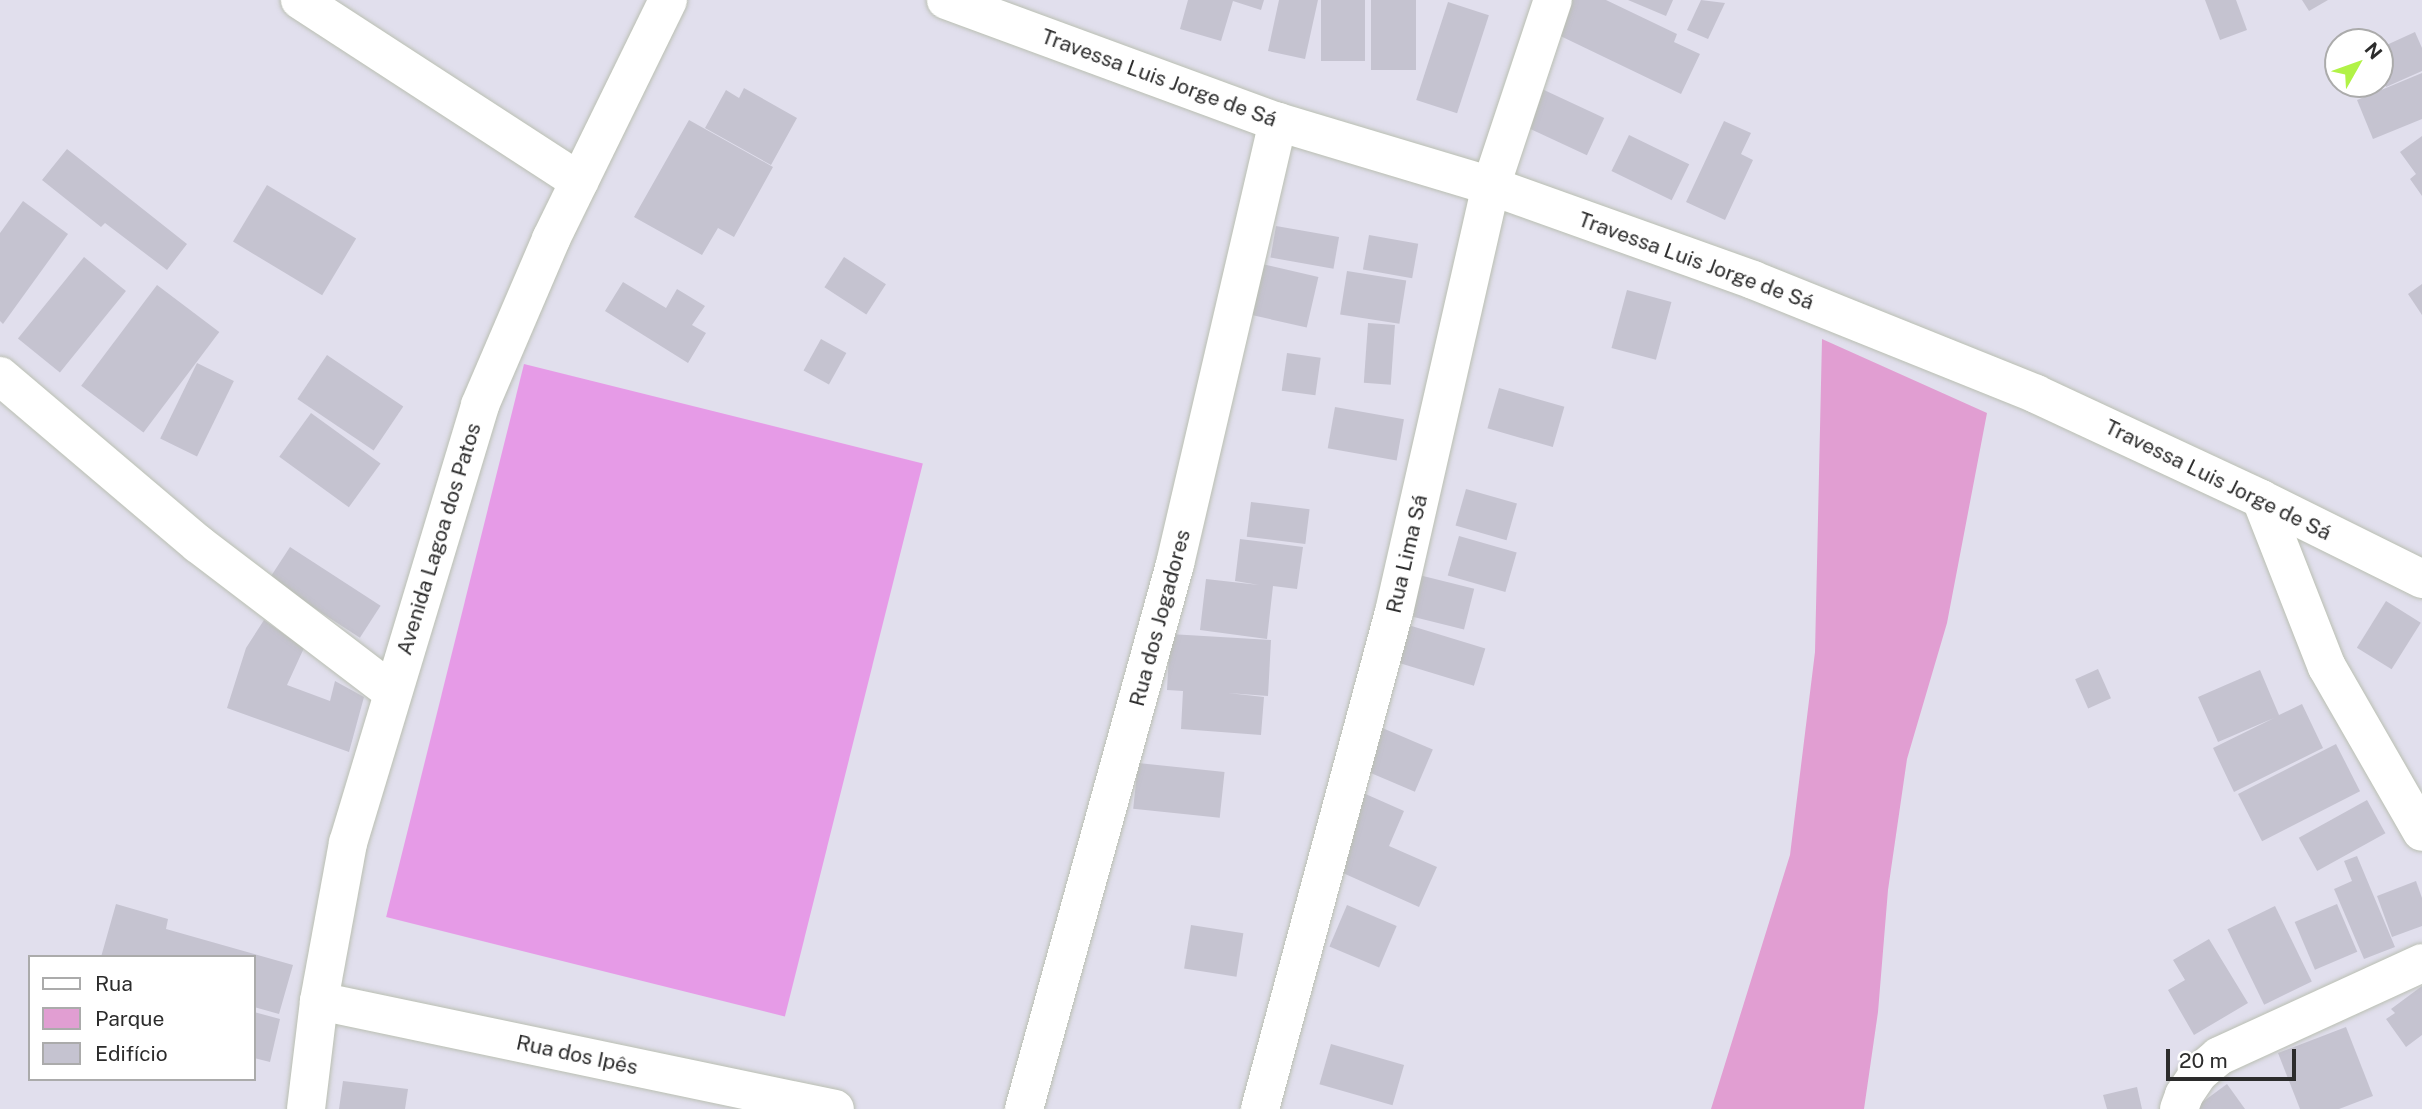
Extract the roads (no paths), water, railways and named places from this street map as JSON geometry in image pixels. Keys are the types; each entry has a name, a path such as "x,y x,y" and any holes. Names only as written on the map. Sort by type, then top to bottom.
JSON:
{"street":[{"path":"300,0 579,181"},
{"name":"Avenida Lagoa dos Patos","path":"306,1109 319,1001 348,843 480,405 579,181 668,0"},
{"name":"Travessa Luis Jorge de Sá","path":"947,0 1278,122 1491,186 1753,280 2036,394 2262,499 2422,579"},
{"name":"Rua Lima Sá","path":"1260,1109 1394,612 1491,186 1553,0"},
{"name":"Rua dos Jogadores","path":"1024,1109 1175,564 1278,122"},
{"path":"0,376 198,544 392,692"},
{"path":"2262,499 2327,667 2422,832"},
{"path":"2179,1109 2184,1095 2199,1073 2219,1055 2422,963"},
{"name":"Rua dos Ipês","path":"319,1001 835,1109"}]}
